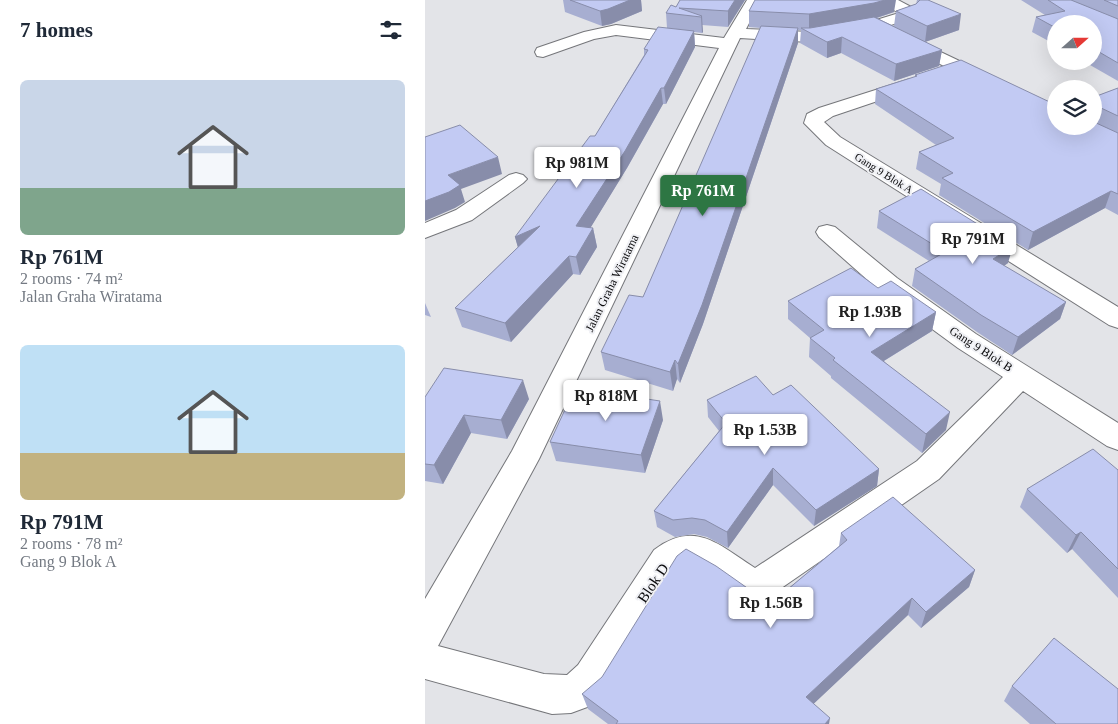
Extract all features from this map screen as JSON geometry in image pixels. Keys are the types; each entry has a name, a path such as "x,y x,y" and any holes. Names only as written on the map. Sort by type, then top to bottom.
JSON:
{"street":[{"name":"Jalan Graha Wiratama","path":"425,634 524,459 732,38 754,0"},
{"path":"543,52 590,35 616,30 732,38 809,37 875,25 908,15 908,10 886,0"},
{"path":"875,25 1003,88"},
{"name":"Gang 9 Blok A","path":"959,67 826,112 814,118 814,122 833,141 1118,318"},
{"path":"425,231 464,215 516,179"},
{"name":"Gang 9 Blok B","path":"827,232 888,284 967,341 1118,438"},
{"name":"Blok D","path":"425,661 544,694 562,696 579,692 592,678 666,561 677,551 697,550 755,587 928,470 1022,375"}],"building":[{"path":"570,0 630,0 600,11"},
{"path":"680,0 735,0 728,11 679,8 701,17 666,13 671,5 676,7"},
{"path":"755,0 885,0 809,14 749,11"},
{"path":"920,0 928,0 961,14 927,26 896,11 916,4"},
{"path":"1048,0 1071,0 1118,19 1118,63 1103,54 1103,15 1047,15 1047,23 1036,17 1065,11"},
{"path":"1104,0 1118,0 1118,6"},
{"path":"874,17 942,50 896,64 842,37 827,42 801,28"},
{"path":"761,26 798,28 702,305 678,364 675,360 670,372 601,352 629,295 643,297"},
{"path":"658,27 694,31 664,88 661,88 625,151 576,226 593,228 576,257 569,256 505,323 455,308 540,226 515,237 590,136 595,136 648,50 644,49"},
{"path":"961,60 1047,101 1047,135 1102,135 1102,126 1118,133 1118,194 1111,191 1033,232 942,178 953,173 919,152 954,138 876,89 917,76 915,75"},
{"path":"1118,88 1118,116 1102,108 1102,94"},
{"path":"460,125 498,157 448,175 460,185 449,192 425,201 425,137"},
{"path":"921,189 1013,246 993,259 1066,302 1018,337 981,315 915,269 945,252 879,211"},
{"path":"851,268 878,288 891,281 936,312 871,352 950,412 926,434 833,360 835,358 810,338 824,330 788,301"},
{"path":"444,368 523,380 501,420 464,415 434,465 425,464 425,397"},
{"path":"756,376 773,395 791,385 879,469 816,510 773,468 727,532 705,520 692,518 673,520 654,511 726,423 707,400"},
{"path":"575,388 660,401 641,455 550,442"},
{"path":"1093,449 1118,470 1118,569 1081,532 1076,535 1027,489"},
{"path":"893,497 975,570 926,612 912,598 806,697 830,718 825,724 616,724 618,721 582,694 602,677 677,556 686,549 716,566 770,604 847,540 841,533"},
{"path":"1054,638 1118,689 1118,724 1056,724 1012,686"}]}
